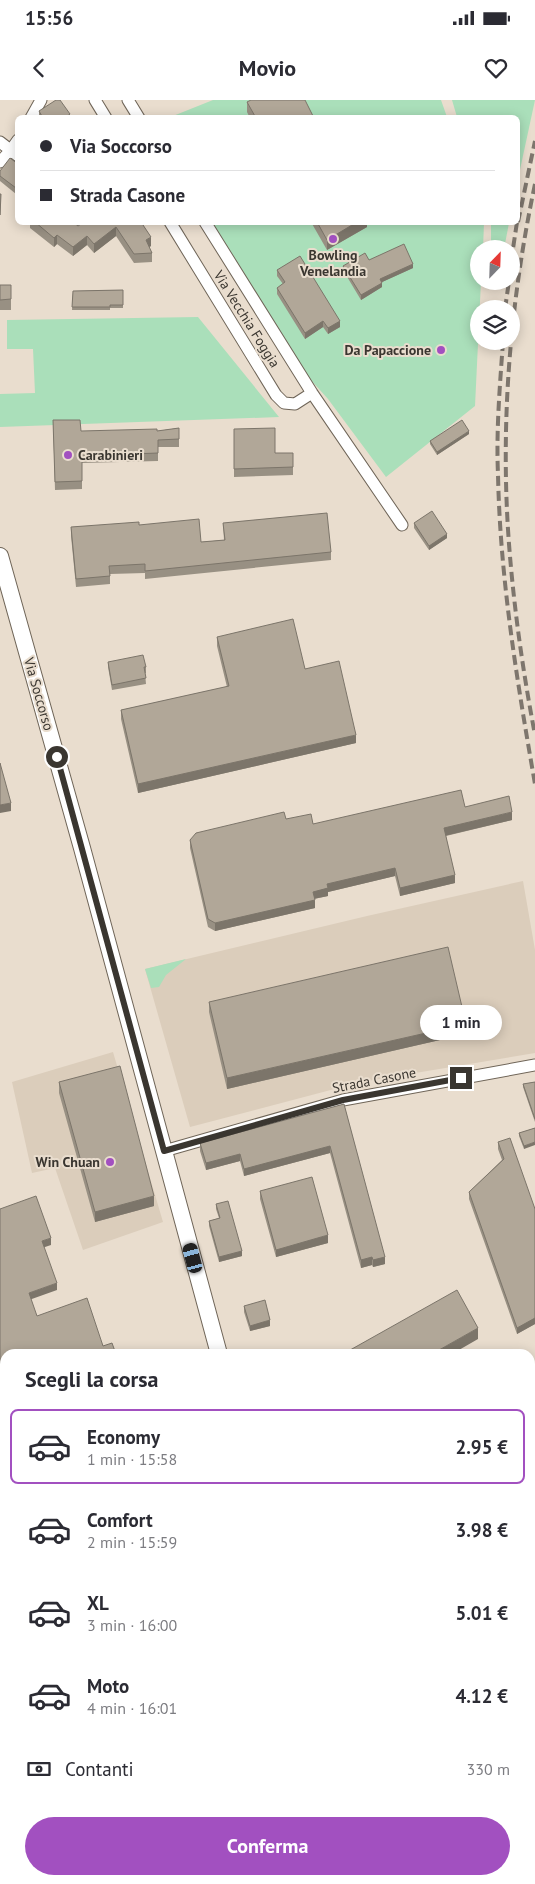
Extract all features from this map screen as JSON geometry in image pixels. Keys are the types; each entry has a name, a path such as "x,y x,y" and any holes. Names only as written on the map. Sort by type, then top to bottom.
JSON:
{"main road":[{"name":"Via Soccorso","path":"0,556 82,848 217,1349"}],"street":[{"path":"33,115 42,100"},
{"path":"95,100 104,115"},
{"path":"128,100 137,115"},
{"path":"0,142 14,153 0,162"},
{"name":"Via Vecchia Foggia","path":"172,225 276,395 284,403 295,404 312,392"},
{"name":"Via Vecchia Foggia","path":"207,225 312,392 402,525"},
{"name":"Strada Casone","path":"164,1151 343,1100 535,1065"}],"shaded area":[{"path":"523,881 535,950 535,1053 361,1082 190,1127 145,969"},
{"path":"113,1052 163,1222 83,1250 55,1168 32,1173 12,1082"}],"green space":[{"path":"213,100 441,100 446,115 176,115"},
{"path":"452,100 535,100 520,170 520,115 456,115"},
{"path":"212,225 484,225 483,240 470,240 470,290 481,290 480,300 470,300 470,350 478,350 475,406 386,477 328,399 310,379 246,283"},
{"path":"491,225 509,225 506,240 491,240"},
{"path":"198,317 279,417 0,427 0,394 35,393 33,349 7,349 7,320"},
{"path":"186,959 166,975 159,987 151,988 145,969"}],"building":[{"path":"56,100 60,100 70,114 41,115 39,111"},
{"path":"251,100 305,100 312,115 254,115 247,102"},
{"path":"10,158 15,162 15,187 0,176 0,171"},
{"path":"39,225 143,225 151,237 146,240 152,253 134,254 116,227 94,244 87,236 73,247 57,235 54,238"},
{"path":"319,225 352,225 327,240"},
{"path":"404,244 413,264 380,279 382,283 361,295 343,266 365,253 369,260"},
{"path":"300,256 340,321 328,328 323,321 305,333 277,288 285,282 277,270"},
{"path":"0,285 11,285 11,299 0,300"},
{"path":"123,290 123,305 72,307 73,291"},
{"path":"53,420 80,420 81,431 157,429 157,431 179,428 179,439 158,440 158,453 82,456 82,481 55,482"},
{"path":"462,420 469,431 437,452 430,441"},
{"path":"275,428 275,453 293,453 293,467 234,469 234,429"},
{"path":"432,511 447,534 429,546 414,523"},
{"path":"327,513 331,552 145,571 145,564 109,566 110,576 76,579 71,527 139,522 139,525 199,519 201,542 225,540 223,523"},
{"path":"293,619 305,669 339,661 356,735 138,784 121,710 229,686 217,637"},
{"path":"143,655 146,678 112,685 108,662"},
{"path":"0,763 11,803 0,805"},
{"path":"461,790 465,807 509,796 512,812 444,828 455,875 400,888 395,868 327,884 328,888 313,892 315,900 215,923 208,919 190,840 196,833 284,812 286,819 311,814 313,824"},
{"path":"448,947 466,1024 227,1078 209,1002"},
{"name":"Win Chuan","path":"120,1066 154,1196 95,1212 59,1082"},
{"path":"535,1082 535,1119 523,1084"},
{"path":"344,1104 385,1257 373,1260 372,1257 361,1260 330,1146 244,1169 240,1154 206,1163 200,1143"},
{"path":"535,1128 535,1142 524,1146 519,1133"},
{"path":"510,1138 535,1209 535,1318 517,1328 469,1192 504,1159 498,1142"},
{"path":"312,1177 328,1235 276,1250 260,1191"},
{"path":"36,1196 51,1238 42,1241 57,1283 29,1293 37,1316 87,1298 103,1346 112,1343 114,1349 0,1349 0,1209"},
{"path":"228,1201 242,1251 219,1257 209,1221 220,1218 216,1204"},
{"path":"457,1290 478,1328 441,1349 352,1349"},
{"path":"265,1300 270,1320 250,1326 244,1306"}],"railway":[{"path":"520,212 535,141"},
{"path":"535,184 526,228 513,318 509,363 506,454 509,544 513,592 535,735"},
{"path":"514,240 517,225"},
{"path":"506,300 508,290"},
{"path":"502,350 498,441 499,513 506,591 516,668 535,784"}],"place":[{"name":"Bowling Venelandia","path":"333,239"},
{"name":"Da Papaccione","path":"441,350"},
{"name":"Carabinieri","path":"68,455"},
{"name":"Win Chuan","path":"110,1162"}],"route":[{"path":"57,757 164,1151 343,1100 461,1078"}]}
